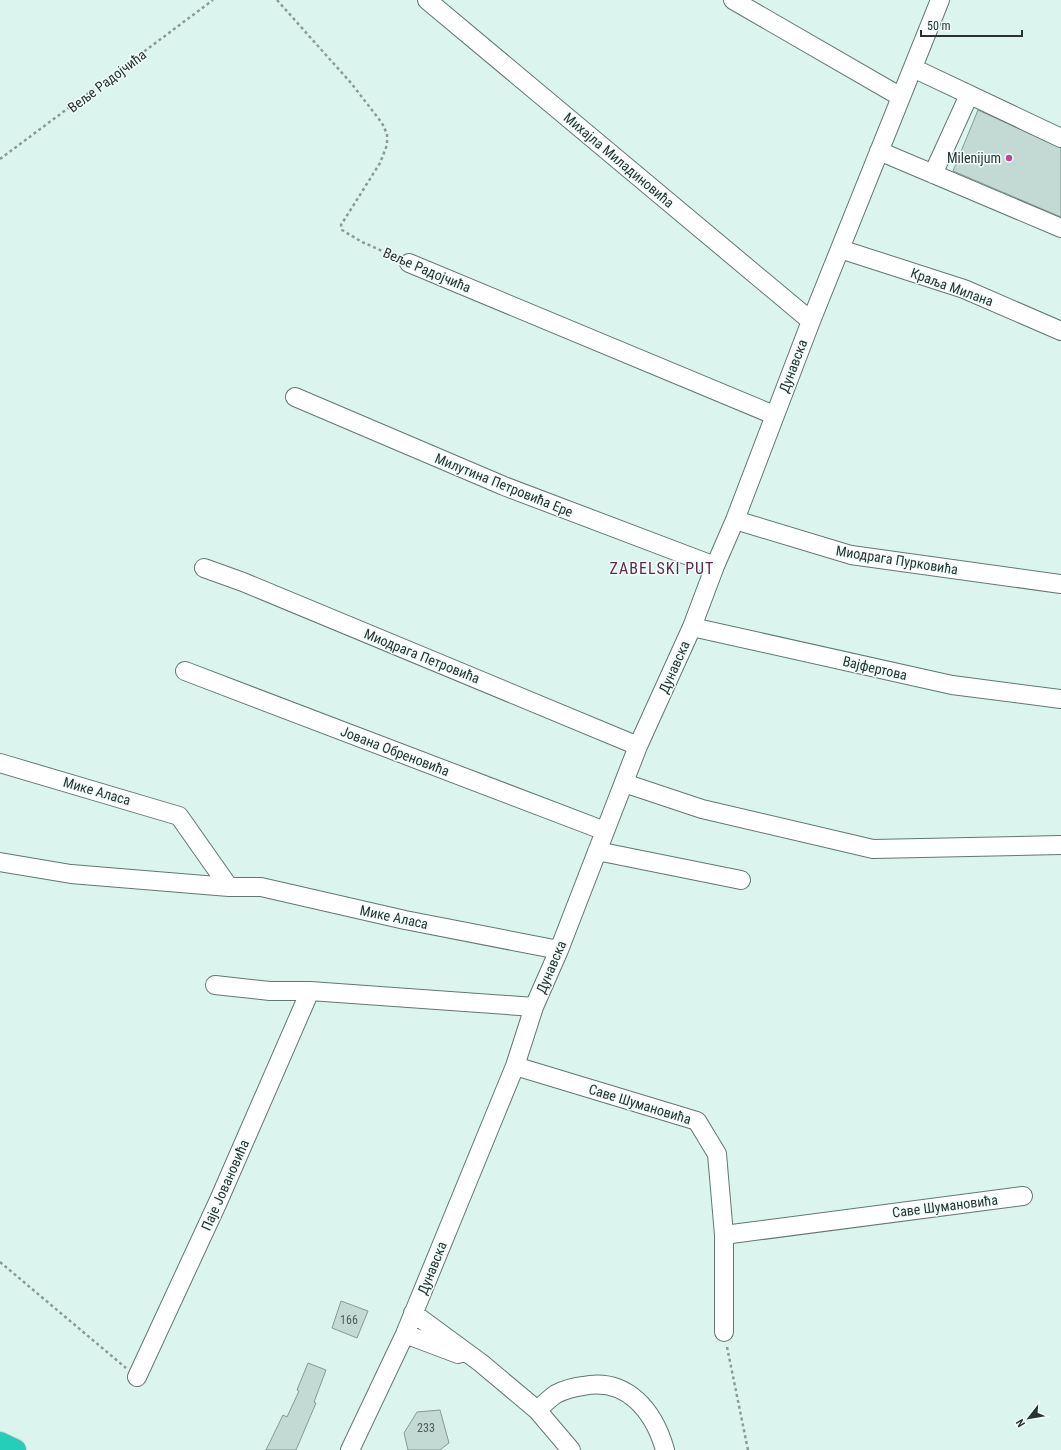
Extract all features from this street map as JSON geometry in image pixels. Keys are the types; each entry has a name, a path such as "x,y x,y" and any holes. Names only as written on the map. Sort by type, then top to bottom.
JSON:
{"highway":[{"path":"0,1443 15,1450"}],"street":[{"name":"Михајла Миладиновића","path":"427,0 811,321"},
{"path":"733,0 901,97"},
{"name":"Дунавска","path":"350,1450 405,1334 515,1066 534,1007 559,950 638,746 692,627 714,566 735,520 774,414 940,0"},
{"path":"912,68 1061,138"},
{"path":"933,174 969,95"},
{"path":"879,151 1061,228"},
{"name":"Краља Милана","path":"840,249 964,289 1061,331"},
{"name":"Веље Радојчића","path":"410,262 774,414"},
{"name":"Милутина Петровића Ере","path":"295,397 504,486 714,566"},
{"name":"Миодрага Пурковића","path":"735,520 851,555 1061,584"},
{"name":"Миодрага Петровића","path":"204,568 243,582 638,746"},
{"name":"Вајфертова","path":"692,627 952,685 1061,699"},
{"name":"Јована Обреновића","path":"185,670 605,831"},
{"name":"Мике Аласа","path":"0,763 179,816 229,887"},
{"path":"624,783 702,809 873,849 1061,845"},
{"path":"597,851 741,880"},
{"name":"Мике Аласа","path":"0,862 71,874 229,887 262,887 405,920 559,950"},
{"path":"215,985 270,991 310,991 534,1007"},
{"name":"Паје Јовановића","path":"137,1378 218,1202 310,991"},
{"name":"Саве Шумановића","path":"515,1066 697,1121 717,1154 724,1235 724,1332"},
{"name":"Саве Шумановића","path":"724,1235 1023,1196"},
{"path":"413,1313 481,1363 537,1410 571,1450"},
{"path":"405,1334 481,1363"},
{"path":"537,1410 556,1394 565,1390 594,1384 608,1384 624,1391 642,1405 656,1425 665,1450"}],"path":[{"name":"Веље Радојчића","path":"0,159 213,0"},
{"name":"Веље Радојчића","path":"277,0 352,83 382,123 387,134 387,145 380,163 344,218 341,225 342,230 362,242 410,262"},
{"path":"0,1262 137,1378"},
{"path":"724,1332 748,1450"}],"building":[{"name":"Milenijum","path":"978,110 1061,148 1061,217 953,171"},
{"path":"341,1301 368,1311 357,1338 332,1328"},
{"path":"308,1363 326,1370 314,1402 316,1403 296,1450 266,1450 283,1415 287,1417 299,1391 297,1390"},
{"path":"440,1410 449,1443 440,1450 408,1450 404,1433 417,1412"}],"place":[{"name":"Milenijum","path":"1009,158"}],"district":[{"name":"ZABELSKI PUT","path":"662,568"}]}
